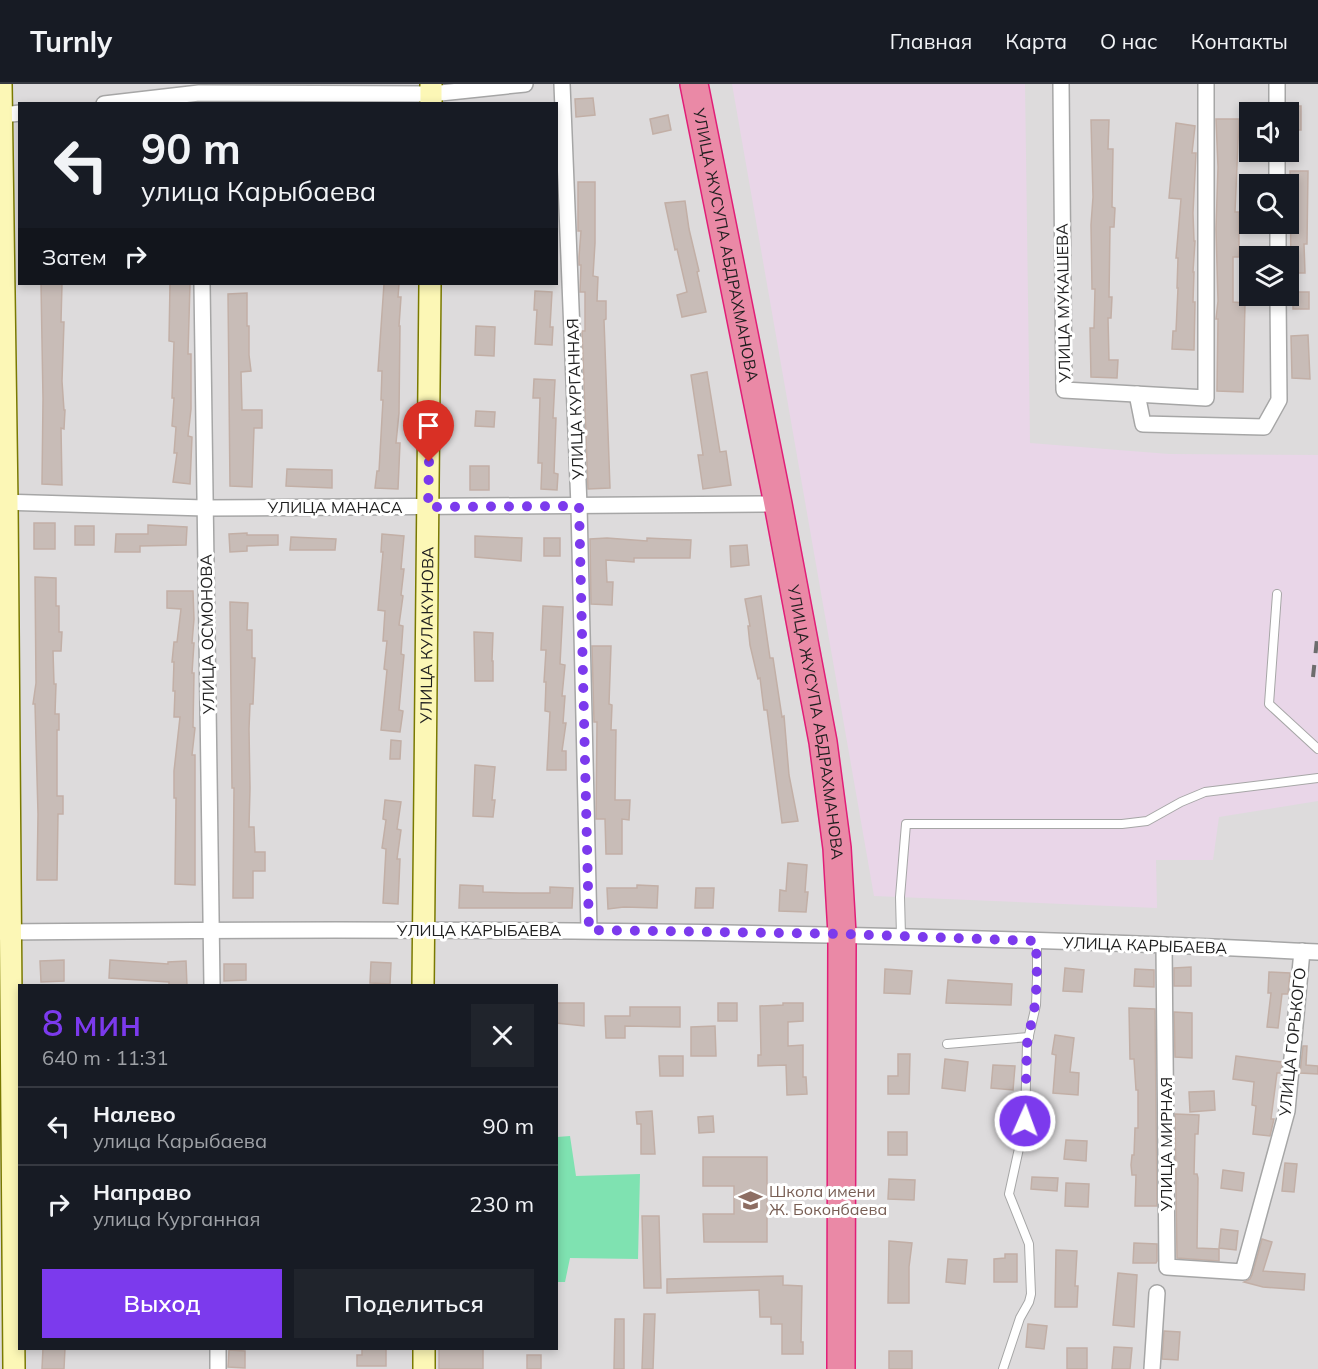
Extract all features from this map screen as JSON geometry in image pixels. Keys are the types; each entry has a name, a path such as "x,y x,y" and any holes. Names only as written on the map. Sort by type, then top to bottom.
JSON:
{"highway":[{"name":"УЛИЦА ЖУСУПА АБДРАХМАНОВА","path":"694,84 823,742 837,848 842,934 841,1369"}],"street":[{"path":"1,84 11,114 2,254 6,1261 14,1369"},
{"path":"136,102 199,98 431,94 525,84"},
{"name":"УЛИЦА КУРГАННАЯ","path":"562,84 579,506 589,930"},
{"name":"УЛИЦА МУКАШЕВА","path":"1061,84 1064,390 1206,398 1206,84"},
{"path":"1277,84 1277,102"},
{"name":"УЛИЦА ОСМОНОВА","path":"202,285 212,984"},
{"name":"УЛИЦА КУЛАКУНОВА","path":"423,984 430,285"},
{"path":"1137,394 1143,424 1264,427 1278,400 1278,306"},
{"name":"УЛИЦА МАНАСА","path":"4,502 205,508 778,504"},
{"name":"УЛИЦА КАРЫБАЕВА","path":"5,932 589,930 842,934 1318,952"},
{"name":"УЛИЦА МИРНАЯ","path":"1164,945 1167,1267 1243,1272"},
{"name":"УЛИЦА ГОРЬКОГО","path":"1243,1272 1287,1112 1302,951"},
{"path":"1152,1369 1157,1293"},
{"path":"218,1350 218,1369"},
{"path":"424,1350 424,1369"}],"lane":[{"path":"1277,594 1269,704 1318,749"},
{"path":"901,936 900,897 906,824 1122,824 1147,821 1205,792 1318,778"},
{"path":"1003,1369 1020,1318 1031,1294 1029,1244 1009,1194 1025,1121 1029,1037 1036,996 1036,941"},
{"path":"947,1044 1029,1037"}],"shaded area":[{"path":"0,84 1318,84 1318,1369 0,1369"},
{"path":"732,84 1025,84 1030,443 1169,454 1318,455 1318,801 1219,817 1213,860 1156,860 1157,908 874,896"}],"green space":[{"path":"570,1136 576,1176 640,1174 638,1259 570,1258 565,1282 558,1282 558,1137"}],"building":[{"path":"593,98 595,115 576,117 575,99"},
{"path":"1299,106 1301,106 1301,130 1299,130"},
{"path":"668,115 671,130 653,134 650,119"},
{"path":"1216,119 1239,119 1235,212 1239,212 1239,257 1233,257 1233,302 1239,302 1239,306 1245,306 1243,392 1217,391 1218,167"},
{"path":"1091,120 1109,120 1108,149 1113,149 1112,207 1115,208 1114,227 1110,227 1109,297 1112,297 1111,318 1108,318 1109,360 1118,360 1117,378 1091,377 1090,328 1094,328 1095,289 1092,289"},
{"path":"1176,123 1195,126 1192,153 1196,153 1193,213 1194,350 1172,349 1173,331 1176,331 1178,258 1176,258 1181,199 1169,198"},
{"path":"1290,171 1308,171 1307,244 1304,244 1305,273 1299,273 1299,246 1291,246 1291,234 1299,234 1299,174 1290,174"},
{"path":"578,182 595,182 593,276 598,277 597,301 606,301 606,319 604,320 610,488 588,489 582,331 585,331 585,292 580,292 581,231 578,231"},
{"path":"685,201 706,312 682,317 677,295 687,292 665,203"},
{"path":"41,285 62,285 61,322 64,322 62,381 65,410 64,429 61,428 62,485 42,484"},
{"path":"170,285 190,285 188,354 191,354 191,409 188,436 192,437 190,484 173,482 177,453 174,453 176,427 172,426 174,342 169,341"},
{"path":"384,285 399,285 398,297 401,297 399,413 396,443 400,443 398,489 375,488 377,471 379,471 383,400 381,400 382,371 378,371"},
{"path":"535,291 552,292 550,327 553,327 552,345 535,344 537,310 534,310"},
{"path":"1299,292 1309,292 1309,309 1293,309 1293,306 1299,306"},
{"path":"247,293 251,371 241,372 242,410 262,410 262,428 254,428 252,487 230,486 228,294"},
{"path":"476,326 495,327 494,356 475,355"},
{"path":"1308,335 1310,379 1292,378 1291,336"},
{"path":"707,372 720,452 726,451 731,485 703,489 698,455 703,455 691,375"},
{"path":"534,379 555,380 554,473 558,474 557,490 541,489 542,463 538,463 540,398 533,398"},
{"path":"476,411 495,412 494,427 475,426"},
{"path":"470,466 489,466 489,490 470,490"},
{"path":"287,469 332,470 332,488 286,486"},
{"path":"34,523 55,523 55,549 34,549"},
{"path":"148,525 187,527 186,545 140,546 140,552 115,552 116,534 148,534"},
{"path":"75,526 94,526 94,545 75,545"},
{"path":"247,533 247,535 278,535 278,545 247,546 247,551 230,552 229,534"},
{"path":"382,534 404,536 401,569 404,569 401,595 403,596 399,625 403,626 401,654 404,655 399,710 403,711 400,732 381,730 387,670 384,669 387,641 383,641 385,611 378,610 383,552 381,552"},
{"path":"475,536 522,538 521,561 475,557"},
{"path":"291,537 336,539 335,550 290,550"},
{"path":"544,538 560,538 560,556 544,556"},
{"path":"647,538 691,540 690,558 634,558 634,562 606,560 607,582 613,582 612,605 591,604 590,539 647,541"},
{"path":"747,545 749,565 731,567 730,546"},
{"path":"35,577 56,578 56,606 59,606 59,632 62,632 61,651 53,651 54,684 56,684 55,714 59,714 57,796 63,796 63,814 58,814 57,880 37,880 38,814 35,704 33,704 36,683"},
{"path":"167,591 193,591 192,673 194,673 193,727 195,728 192,755 195,755 195,885 175,884 174,771 180,717 174,717 174,662 172,662 181,609 167,608"},
{"path":"761,596 770,658 773,658 782,717 784,716 789,775 798,821 782,823 767,710 764,710 760,678 758,679 750,645 748,626 750,626 745,599"},
{"path":"230,602 248,603 247,630 252,630 252,658 255,658 253,704 250,704 249,729 249,827 254,827 255,852 265,852 265,871 253,871 253,898 233,898 234,788 232,788"},
{"path":"543,606 563,607 560,664 565,665 562,696 565,696 563,723 566,723 562,751 566,751 566,770 547,770 550,712 545,711 546,650 541,650"},
{"path":"474,632 493,633 493,681 475,681"},
{"path":"592,646 611,646 609,704 612,705 611,730 616,730 615,800 630,800 629,820 622,819 622,854 606,854 605,819 596,819 597,722 594,722"},
{"path":"391,740 401,741 400,759 390,759"},
{"path":"475,765 495,767 493,817 473,816"},
{"path":"385,800 401,802 397,829 401,830 397,859 400,859 398,904 383,903 386,849 382,848 386,820 383,819"},
{"path":"788,863 807,865 806,912 779,911 780,890 786,891"},
{"path":"460,885 483,886 483,892 520,893 550,893 550,887 573,888 572,908 459,908"},
{"path":"637,885 658,886 657,908 608,909 607,888 637,888"},
{"path":"696,888 714,888 713,908 695,908"},
{"path":"64,960 64,981 41,982 40,961"},
{"path":"110,960 168,964 168,962 186,961 187,984 109,978"},
{"path":"371,962 391,963 390,984 370,983"},
{"path":"224,964 246,964 246,980 224,981"},
{"path":"1191,967 1191,986 1174,986 1174,968"},
{"path":"1065,968 1084,970 1082,992 1063,991"},
{"path":"885,969 912,971 910,994 884,993"},
{"path":"1135,969 1154,970 1154,987 1134,986"},
{"path":"1269,972 1290,973 1288,994 1282,994 1278,1028 1267,1027 1271,993 1268,993"},
{"path":"948,980 1012,984 1011,1005 946,1003"},
{"path":"558,1003 584,1003 584,1026 558,1023"},
{"path":"718,1003 737,1003 737,1021 718,1021"},
{"path":"783,1003 803,1003 803,1021 788,1022 788,1046 803,1045 803,1077 806,1077 807,1094 787,1095 786,1065 758,1066 758,1055 761,1055 760,1006 783,1005"},
{"path":"630,1007 680,1007 680,1027 625,1026 625,1038 606,1038 605,1016 630,1016"},
{"path":"1129,1008 1155,1009 1157,1206 1135,1206 1136,1175 1132,1175 1131,1165 1132,1155 1134,1155 1135,1128 1138,1128 1138,1090 1136,1090 1134,1059 1130,1059"},
{"path":"1174,1012 1192,1013 1192,1058 1175,1057"},
{"path":"715,1026 716,1056 691,1056 691,1027"},
{"path":"1055,1035 1074,1038 1070,1072 1079,1073 1078,1095 1053,1093 1056,1055 1052,1054"},
{"path":"1303,1046 1307,1046 1306,1065 1318,1066 1318,1074 1300,1073"},
{"path":"898,1054 910,1054 909,1094 888,1094 888,1076 898,1076"},
{"path":"659,1056 683,1056 683,1076 660,1076"},
{"path":"1236,1056 1282,1062 1281,1073 1277,1073 1271,1119 1274,1119 1270,1136 1253,1134 1256,1106 1252,1105 1254,1082 1233,1079"},
{"path":"945,1059 968,1062 965,1091 942,1088"},
{"path":"993,1065 1015,1066 1013,1090 991,1088"},
{"path":"1214,1091 1215,1110 1190,1112 1189,1092"},
{"path":"652,1111 655,1154 641,1154 641,1124 637,1124 636,1112"},
{"path":"1175,1114 1199,1115 1198,1134 1195,1134 1194,1174 1197,1174 1198,1178 1197,1248 1219,1249 1219,1261 1177,1258"},
{"path":"713,1116 714,1132 699,1133 698,1117"},
{"path":"888,1132 907,1132 907,1155 888,1155"},
{"path":"1066,1140 1087,1141 1086,1161 1064,1159"},
{"name":"Школа имени Ж. Боконбаева","path":"703,1157 767,1157 767,1242 704,1242 703,1214 734,1214 734,1186 703,1186"},
{"path":"1285,1163 1297,1164 1294,1192 1282,1191"},
{"path":"1223,1170 1244,1173 1242,1191 1221,1188"},
{"path":"1032,1177 1058,1178 1057,1191 1031,1189"},
{"path":"889,1179 915,1180 914,1200 888,1199"},
{"path":"1066,1183 1089,1184 1088,1207 1065,1206"},
{"path":"642,1216 659,1216 661,1288 644,1288"},
{"path":"1221,1229 1238,1231 1236,1250 1219,1248"},
{"path":"1262,1239 1272,1242 1263,1271 1305,1274 1304,1290 1263,1287 1244,1282 1252,1275"},
{"path":"889,1241 912,1243 909,1303 888,1303"},
{"path":"1134,1243 1157,1244 1156,1263 1133,1263"},
{"path":"1056,1250 1077,1251 1075,1286 1078,1286 1077,1307 1055,1307"},
{"path":"1005,1254 1017,1254 1017,1282 994,1282 994,1259 1005,1258"},
{"path":"948,1259 967,1260 965,1284 946,1282"},
{"path":"1118,1273 1137,1275 1134,1327 1113,1325"},
{"path":"783,1276 783,1285 802,1286 801,1342 803,1342 803,1354 782,1354 782,1324 771,1324 771,1317 760,1317 759,1290 667,1293 667,1279"},
{"path":"644,1314 655,1314 653,1369 642,1369"},
{"path":"615,1319 624,1319 624,1369 614,1369"},
{"path":"1028,1324 1047,1326 1044,1349 1026,1347"},
{"path":"1164,1331 1180,1332 1178,1360 1162,1359"},
{"path":"1114,1347 1132,1348 1130,1369 1112,1369"},
{"path":"1067,1348 1087,1348 1087,1369 1067,1369"},
{"path":"43,1350 65,1350 64,1369 42,1369"},
{"path":"229,1350 245,1351 245,1368 228,1367"},
{"path":"362,1350 386,1350 386,1366 357,1366 357,1355 362,1355"},
{"path":"439,1350 483,1350 483,1369 439,1369"},
{"path":"889,1351 912,1351 912,1369 889,1369"},
{"path":"527,1355 541,1355 541,1369 527,1369"}],"railway":[{"path":"1313,677 1318,630"}],"place":[{"name":"Школа имени Ж. Боконбаева","path":"751,1200"}],"route":[{"path":"429,462 428,507 579,506 589,930 842,934 1036,941 1037,978 1035,1005 1027,1044 1025,1121"}]}
